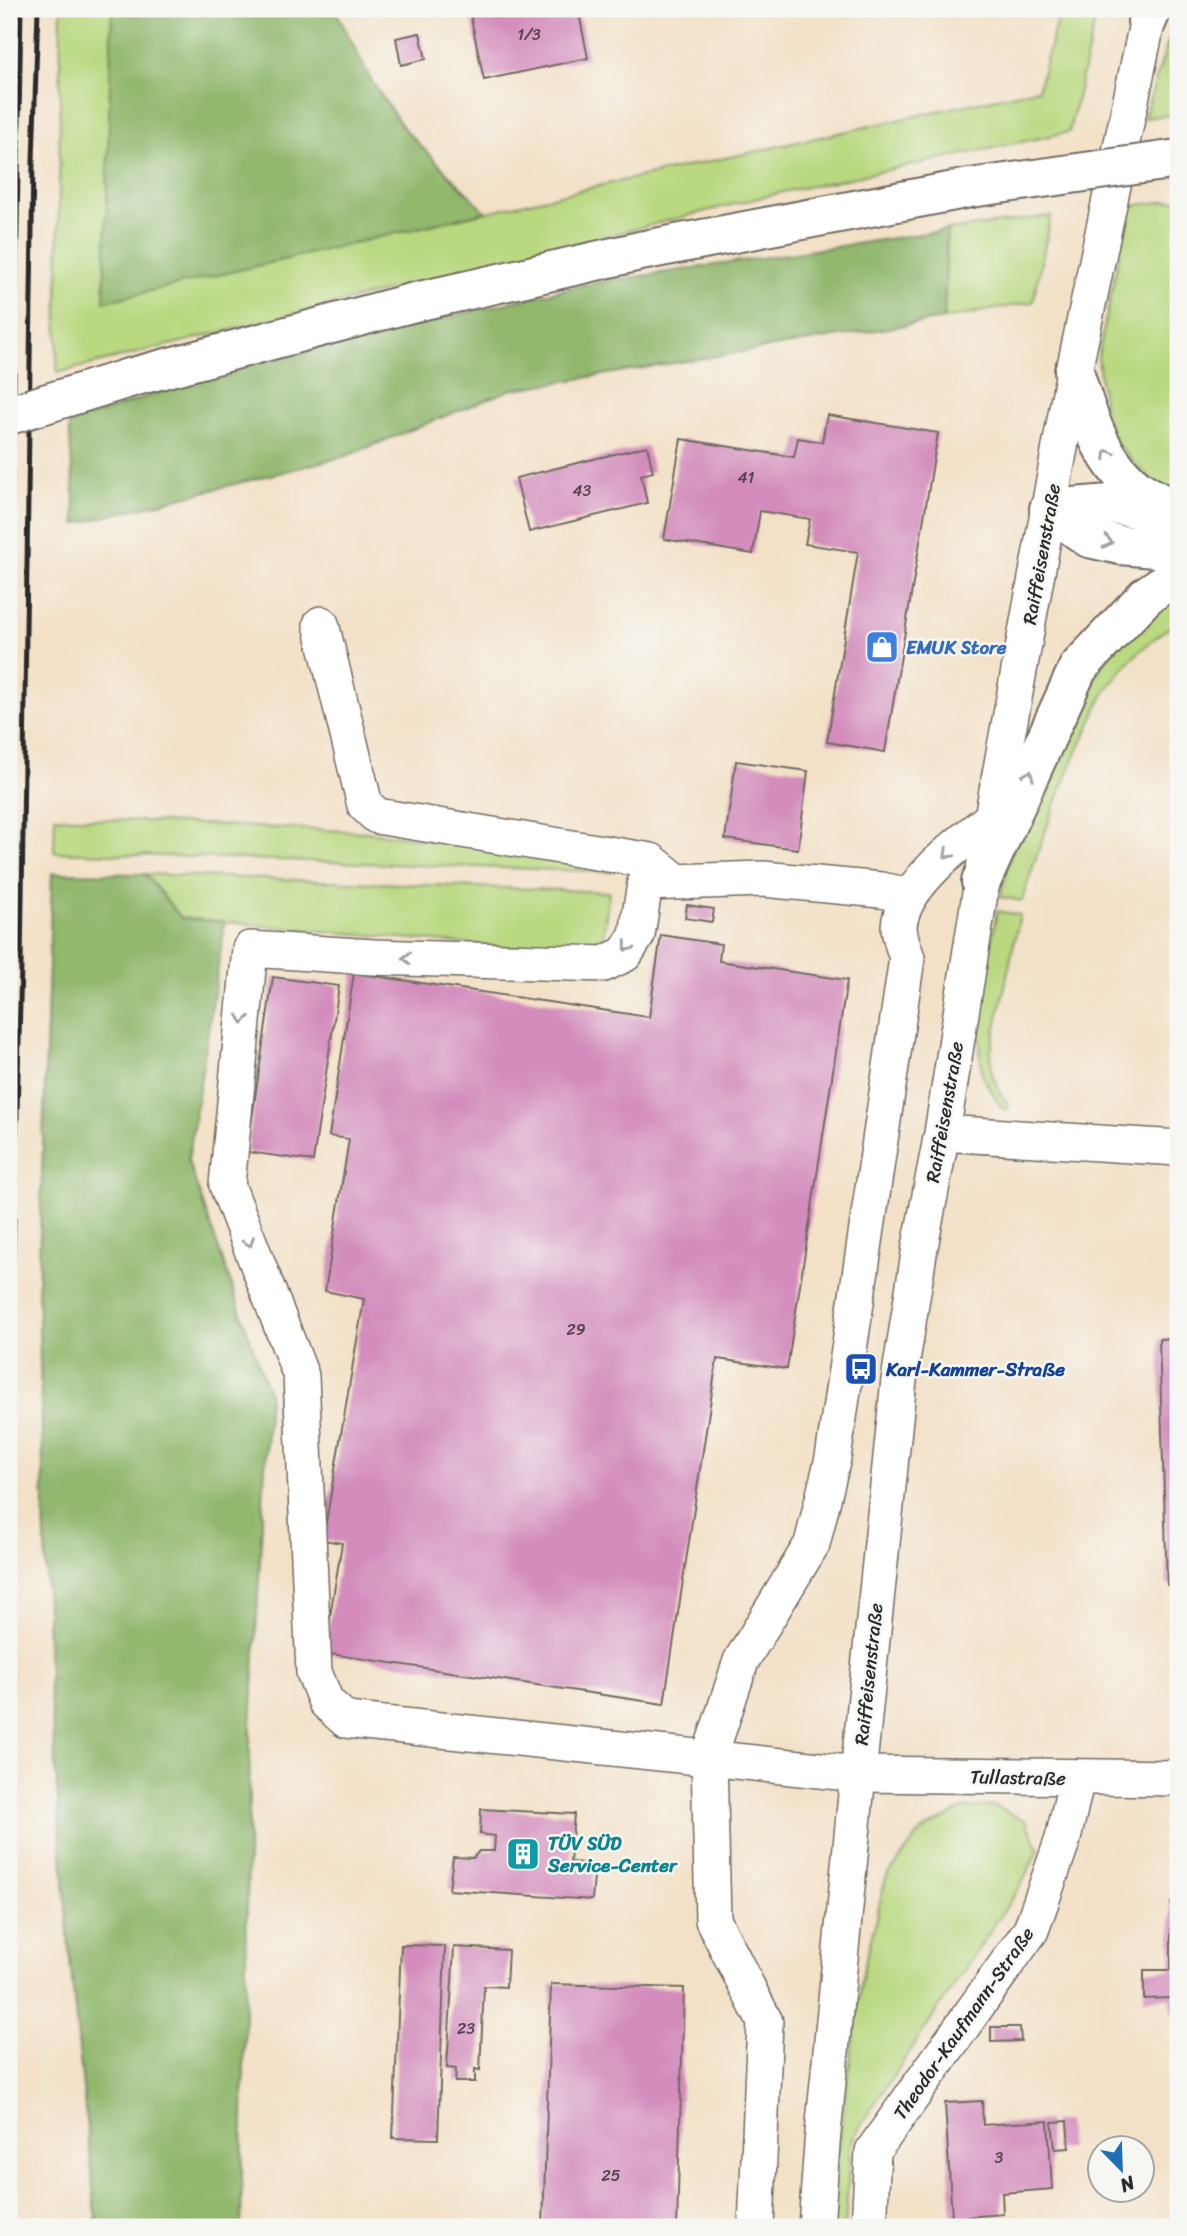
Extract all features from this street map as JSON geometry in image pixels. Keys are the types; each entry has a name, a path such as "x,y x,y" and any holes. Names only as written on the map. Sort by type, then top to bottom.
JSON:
{"main road":[{"path":"9,415 129,378 411,303 613,257 970,188 1178,159"},
{"path":"1074,370 1086,411 1108,458 1135,486 1178,513"},
{"path":"1049,509 1110,504 1178,513"},
{"path":"1049,509 1089,538 1120,545 1178,550"},
{"path":"981,882 1078,668 1146,596 1178,575"}],"street":[{"name":"Raiffeisenstraße","path":"816,2227 823,2130 899,1380 992,818 1074,370 1150,13"},
{"path":"321,624 365,805 377,816 651,861 661,882 763,879 881,890 910,896"},
{"path":"756,2227 765,2022 713,1920 709,1758 741,1661 812,1544 833,1458 907,958 899,928 902,910 910,896 947,852 992,818"},
{"name":"Tullastraße","path":"661,882 637,935 625,954 604,964 373,957 250,949 227,1185 301,1376 314,1672 326,1702 345,1720 858,1774 1178,1778"},
{"path":"942,1133 1178,1148"},
{"name":"Theodor-Kaufmann-Straße","path":"869,2227 873,2151 1031,1930 1063,1839 1077,1778"}],"green space":[{"path":"61,9 112,9 105,301 594,187 1038,89 1060,9 1098,9 1069,132 783,192 57,373"},
{"path":"112,9 335,9 372,82 405,130 486,212 104,302"},
{"path":"1178,10 1178,114 1144,118"},
{"path":"1178,200 1178,494 1153,482 1117,445 1104,412 1098,357 1129,206"},
{"path":"1051,216 1033,302 944,319 947,230"},
{"path":"947,230 944,319 510,390 346,456 76,524 69,424 208,375 582,285"},
{"path":"1178,591 1178,622 1138,653 1102,697 1059,794 1022,901 1000,897 1016,836 1053,742 1114,647"},
{"path":"55,817 367,832 613,864 612,872 54,852"},
{"path":"52,873 145,874 181,918 225,922 188,1161 269,1393 250,1745 241,2227 97,2227 70,1961 49,1680 38,1292"},
{"path":"145,874 609,892 602,945 579,954 181,918"},
{"path":"997,911 1020,915 991,1051 992,1075 1002,1097 1008,1103 1007,1110 1001,1107 982,1075 978,1012"},
{"path":"995,1806 1026,1821 1039,1849 1021,1885 852,2141 845,2227 832,2227 838,2145 863,1971 886,1878 921,1831 964,1808"}],"building":[{"path":"469,9 578,9 588,58 484,80"},
{"path":"420,33 426,59 401,65 396,38"},
{"path":"827,415 938,433 885,752 827,742 858,552 805,544 810,519 760,511 753,554 664,539 681,439 794,457 798,438 822,442"},
{"path":"647,446 653,472 641,475 647,503 529,532 516,478"},
{"path":"736,761 808,771 798,849 725,839"},
{"path":"687,905 714,909 712,922 685,918"},
{"path":"661,935 721,944 719,961 847,980 787,1369 717,1359 664,1704 324,1653 342,1543 323,1540 364,1299 325,1291 349,1139 329,1136 354,973 649,1017"},
{"path":"273,977 339,986 313,1161 247,1152"},
{"path":"1178,1338 1178,1585 1167,1585 1159,1339"},
{"name":"TÜV SÜD Service-Center","path":"481,1809 574,1814 570,1862 595,1864 592,1900 449,1890 453,1857 473,1858 479,1851 494,1851 495,1836 480,1834"},
{"path":"1171,1902 1178,1902 1178,2015 1172,2015 1171,1998 1144,1999 1144,1970 1171,1970"},
{"path":"401,1945 445,1946 438,2139 393,2138"},
{"path":"454,1947 508,1950 506,1987 484,1986 480,2070 475,2069 475,2082 455,2082 456,2069 447,2068"},
{"path":"551,1984 684,1988 677,2227 543,2227"},
{"path":"991,2027 1020,2027 1021,2041 991,2042"},
{"path":"982,2101 983,2125 1048,2121 1052,2189 1002,2193 1003,2214 952,2218 945,2103"},
{"path":"1067,2121 1069,2148 1055,2149 1052,2122"}],"railway":[{"path":"9,657 21,9"},
{"path":"9,1405 21,966 33,161 38,9"}],"place":[{"name":"EMUK Store","path":"882,647"},
{"name":"Karl-Kammer-Straße","path":"861,1369"},
{"name":"TÜV SÜD Service-Center","path":"523,1854"}]}
